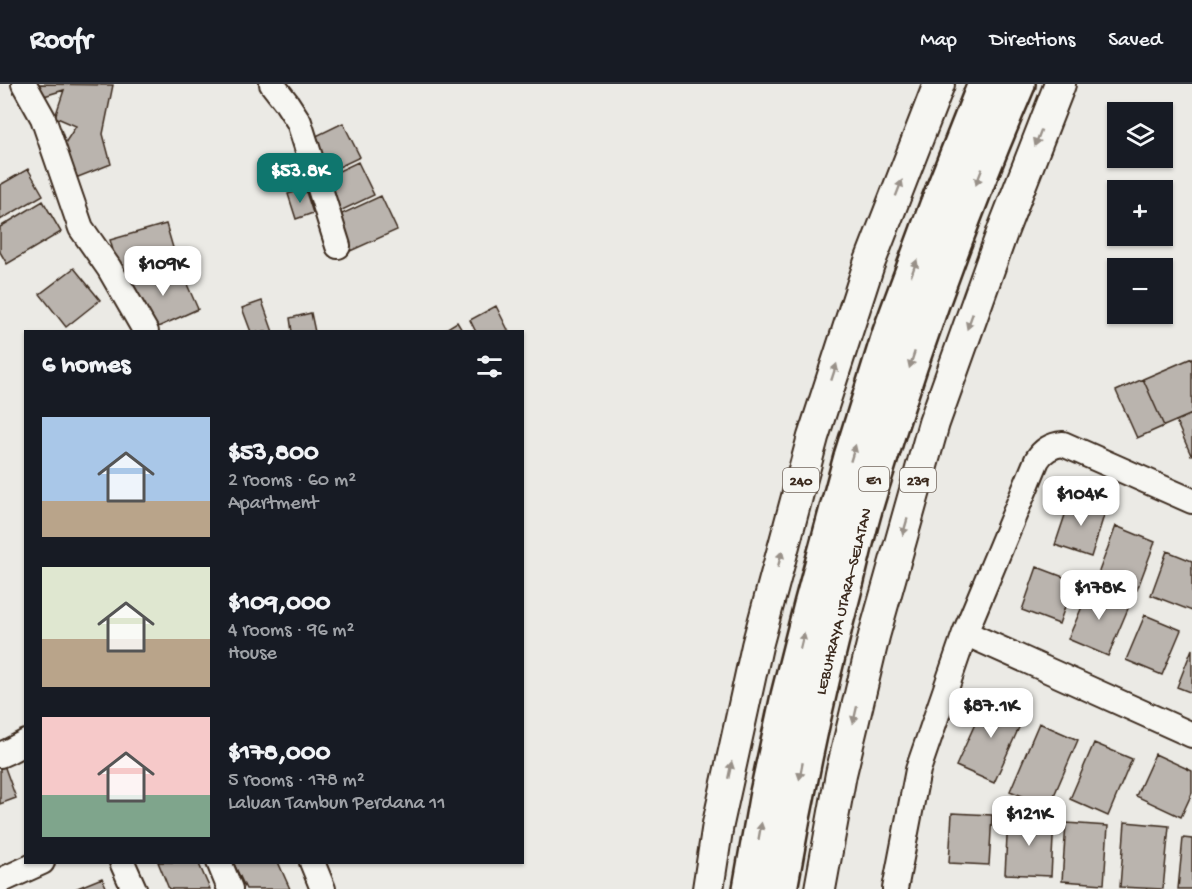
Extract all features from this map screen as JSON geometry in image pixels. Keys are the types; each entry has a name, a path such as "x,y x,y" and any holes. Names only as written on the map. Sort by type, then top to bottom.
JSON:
{"highway":[{"name":"LEBUHRAYA UTARA–SELATAN","path":"750,889 767,793 788,696 851,457 890,332 985,84"},
{"name":"LEBUHRAYA UTARA–SELATAN","path":"780,889 802,765 832,634 869,494 922,330 986,159 1018,84"}],"main road":[{"name":"240","path":"708,889 718,824 757,646 813,437 869,264 939,84"},
{"name":"239","path":"820,889 841,774 874,636 934,423 1003,230 1060,84"}],"street":[{"path":"24,84 43,118 81,228 109,268 145,330"},
{"path":"272,84 299,122 338,246"},
{"path":"895,889 918,770 965,633 1041,453 1047,448 1063,444 1192,501"},
{"path":"965,633 1192,735"},
{"path":"0,755 24,743"},
{"path":"123,864 134,889"},
{"path":"220,864 230,889"},
{"path":"313,864 323,889"},
{"path":"0,881 34,874"}],"building":[{"path":"39,84 113,85 103,134 111,164 73,179 63,146 76,126 55,117 64,90 44,96"},
{"path":"343,123 360,157 322,175 306,141"},
{"path":"358,162 374,195 340,211 324,178"},
{"path":"28,169 43,195 0,220 0,185"},
{"path":"305,189 313,213 296,219 288,194"},
{"path":"381,196 397,230 348,252 333,218"},
{"path":"43,201 61,232 7,264 0,252 0,227"},
{"path":"166,224 176,258 120,274 110,240"},
{"path":"178,264 198,309 149,330 128,286"},
{"path":"74,268 100,300 66,327 40,294"},
{"path":"262,301 272,330 250,330 242,308"},
{"path":"496,306 508,330 475,330 470,320"},
{"path":"311,313 315,330 292,330 290,318"},
{"path":"457,322 462,330 444,330"},
{"path":"1192,358 1192,414 1164,426 1143,379"},
{"path":"1143,379 1164,426 1137,438 1116,391"},
{"path":"1192,414 1192,455 1191,455 1176,421"},
{"path":"1071,497 1106,509 1091,557 1055,545"},
{"path":"1116,526 1155,542 1137,590 1098,574"},
{"path":"1167,551 1192,561 1192,611 1151,595"},
{"path":"1037,567 1074,581 1059,624 1022,610"},
{"path":"1091,586 1130,604 1108,656 1068,639"},
{"path":"1145,615 1181,630 1162,675 1126,660"},
{"path":"1192,649 1192,693 1177,687"},
{"path":"988,695 1026,712 994,783 956,766"},
{"path":"1039,723 1078,740 1049,807 1010,791"},
{"path":"1094,743 1132,759 1108,816 1070,799"},
{"path":"1155,754 1192,771 1192,793 1181,817 1136,796"},
{"path":"4,765 16,798 0,804 0,767"},
{"path":"952,813 992,815 989,865 949,863"},
{"path":"1008,818 1054,820 1051,876 1005,874"},
{"path":"1125,822 1169,826 1163,889 1120,887"},
{"path":"1066,823 1108,826 1104,884 1062,881"},
{"path":"1183,838 1192,839 1192,889 1178,889"},
{"path":"159,864 199,864 210,889 169,889"},
{"path":"234,864 279,864 290,889 246,889"},
{"path":"102,878 107,889 75,889"}]}
